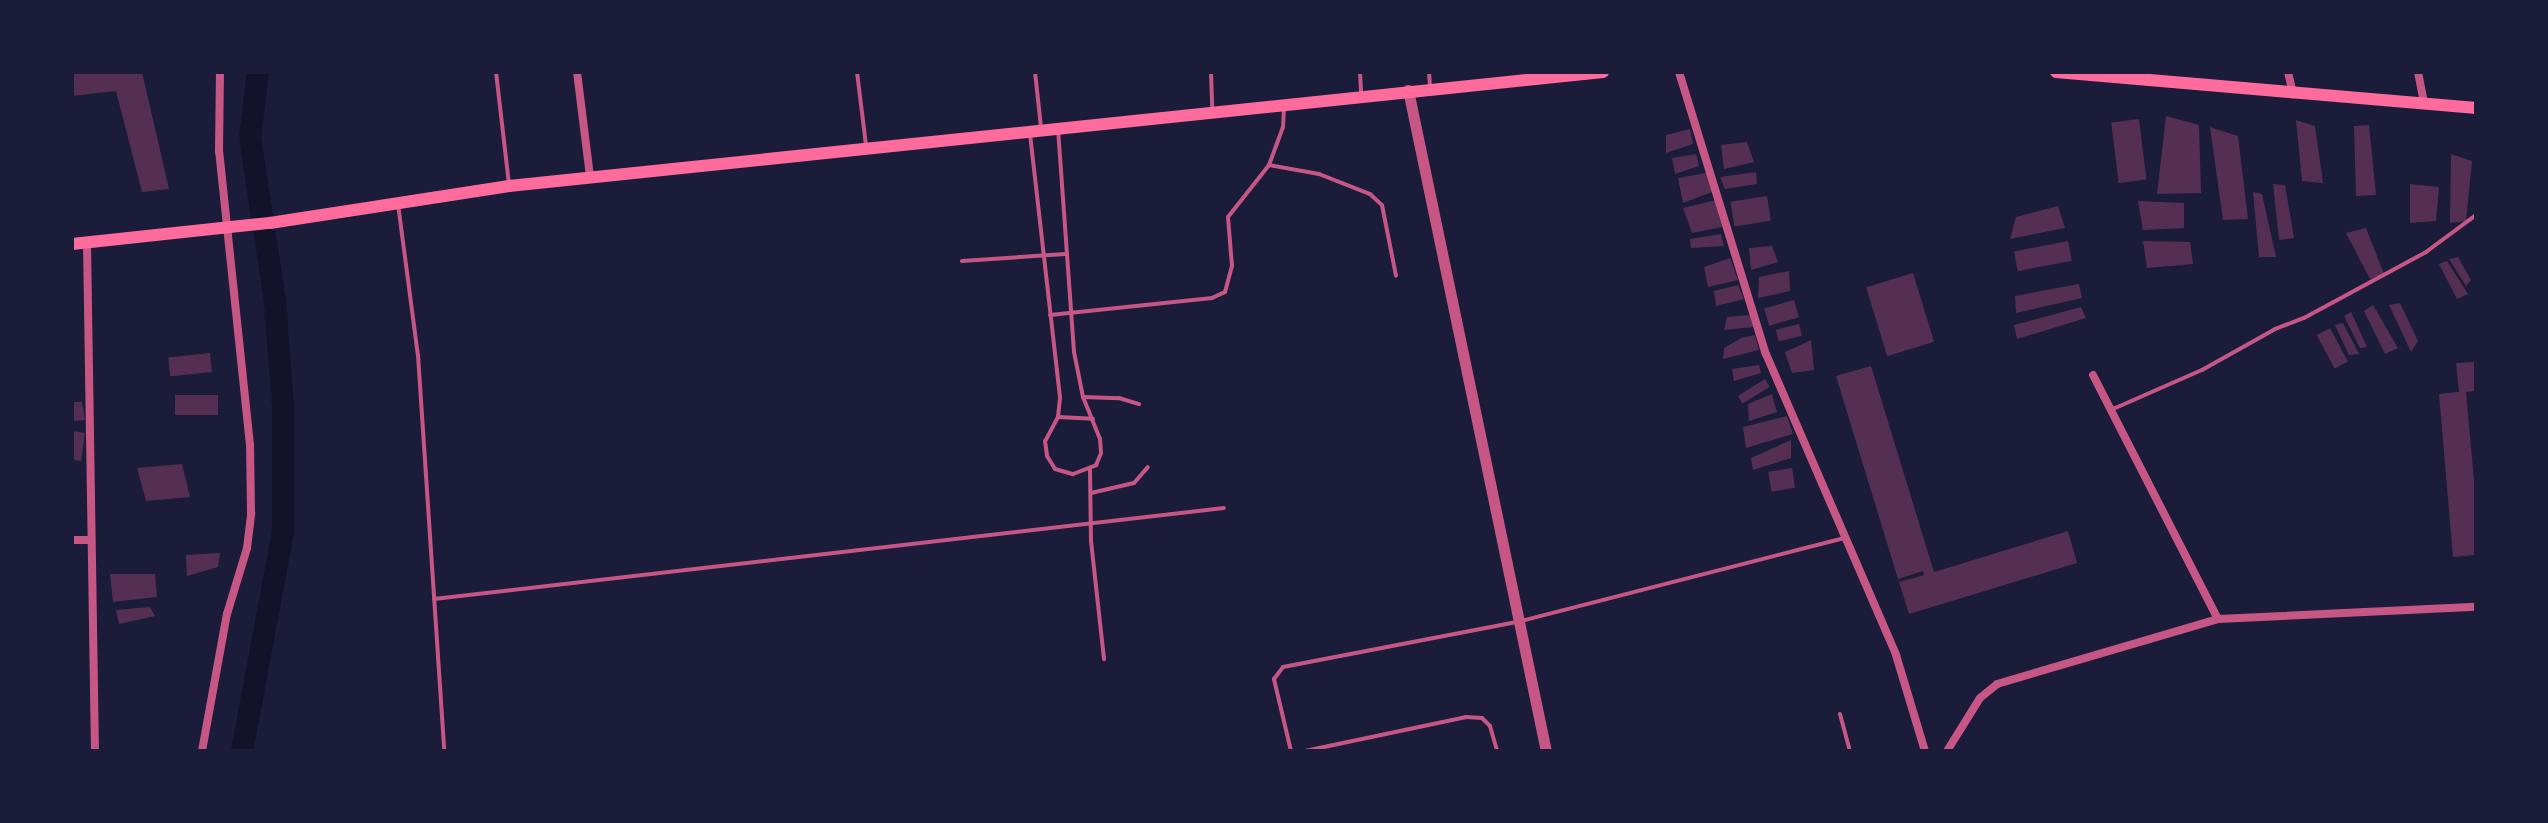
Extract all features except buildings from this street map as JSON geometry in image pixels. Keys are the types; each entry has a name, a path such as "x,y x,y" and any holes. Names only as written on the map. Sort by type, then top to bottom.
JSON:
{"main road":[{"path":"72,244 270,223 509,186 1603,72"},
{"path":"2056,72 2476,108"}],"street":[{"path":"202,751 227,614 247,548 251,513 250,445 233,227 219,152 220,72"},
{"path":"577,72 590,177"},
{"path":"1679,72 1771,368 1896,655 1925,751"},
{"path":"2288,72 2293,94"},
{"path":"2418,72 2424,102"},
{"path":"1408,90 1546,751"},
{"path":"87,243 95,751"},
{"path":"2093,375 2218,619"},
{"path":"72,540 91,540"},
{"path":"1947,751 1980,698 1997,684 2218,619 2476,607"}],"lane":[{"path":"496,72 509,186"},
{"path":"857,72 866,147"},
{"path":"1035,72 1035,130 1044,257 1060,398 1058,417 1045,441 1047,456 1055,469 1073,474 1090,470"},
{"path":"1211,72 1212,111"},
{"path":"1360,72 1362,95"},
{"path":"1429,72 1430,88"},
{"path":"1050,315 1212,298 1225,292 1230,283 1232,266 1228,217 1269,165 1283,127 1284,103"},
{"path":"1058,128 1071,314 1083,397 1100,439 1101,453 1090,470 1104,659"},
{"path":"1269,165 1319,174 1370,194 1382,205 1396,276"},
{"path":"398,204 418,355 444,751"},
{"path":"2110,410 2202,370 2275,329 2317,311 2426,252 2476,215"},
{"path":"962,261 1065,254"},
{"path":"1083,397 1119,398 1139,404"},
{"path":"1058,417 1093,419"},
{"path":"1091,493 1134,483 1148,467"},
{"path":"434,599 1224,508"},
{"path":"1291,751 1274,679 1283,667 1517,622 1847,538"},
{"path":"1840,714 1850,751"},
{"path":"1305,751 1466,717 1482,718 1490,726 1497,751"}],"waterway":[{"path":"242,751 283,532 283,406 275,301 250,138 258,72"}]}
